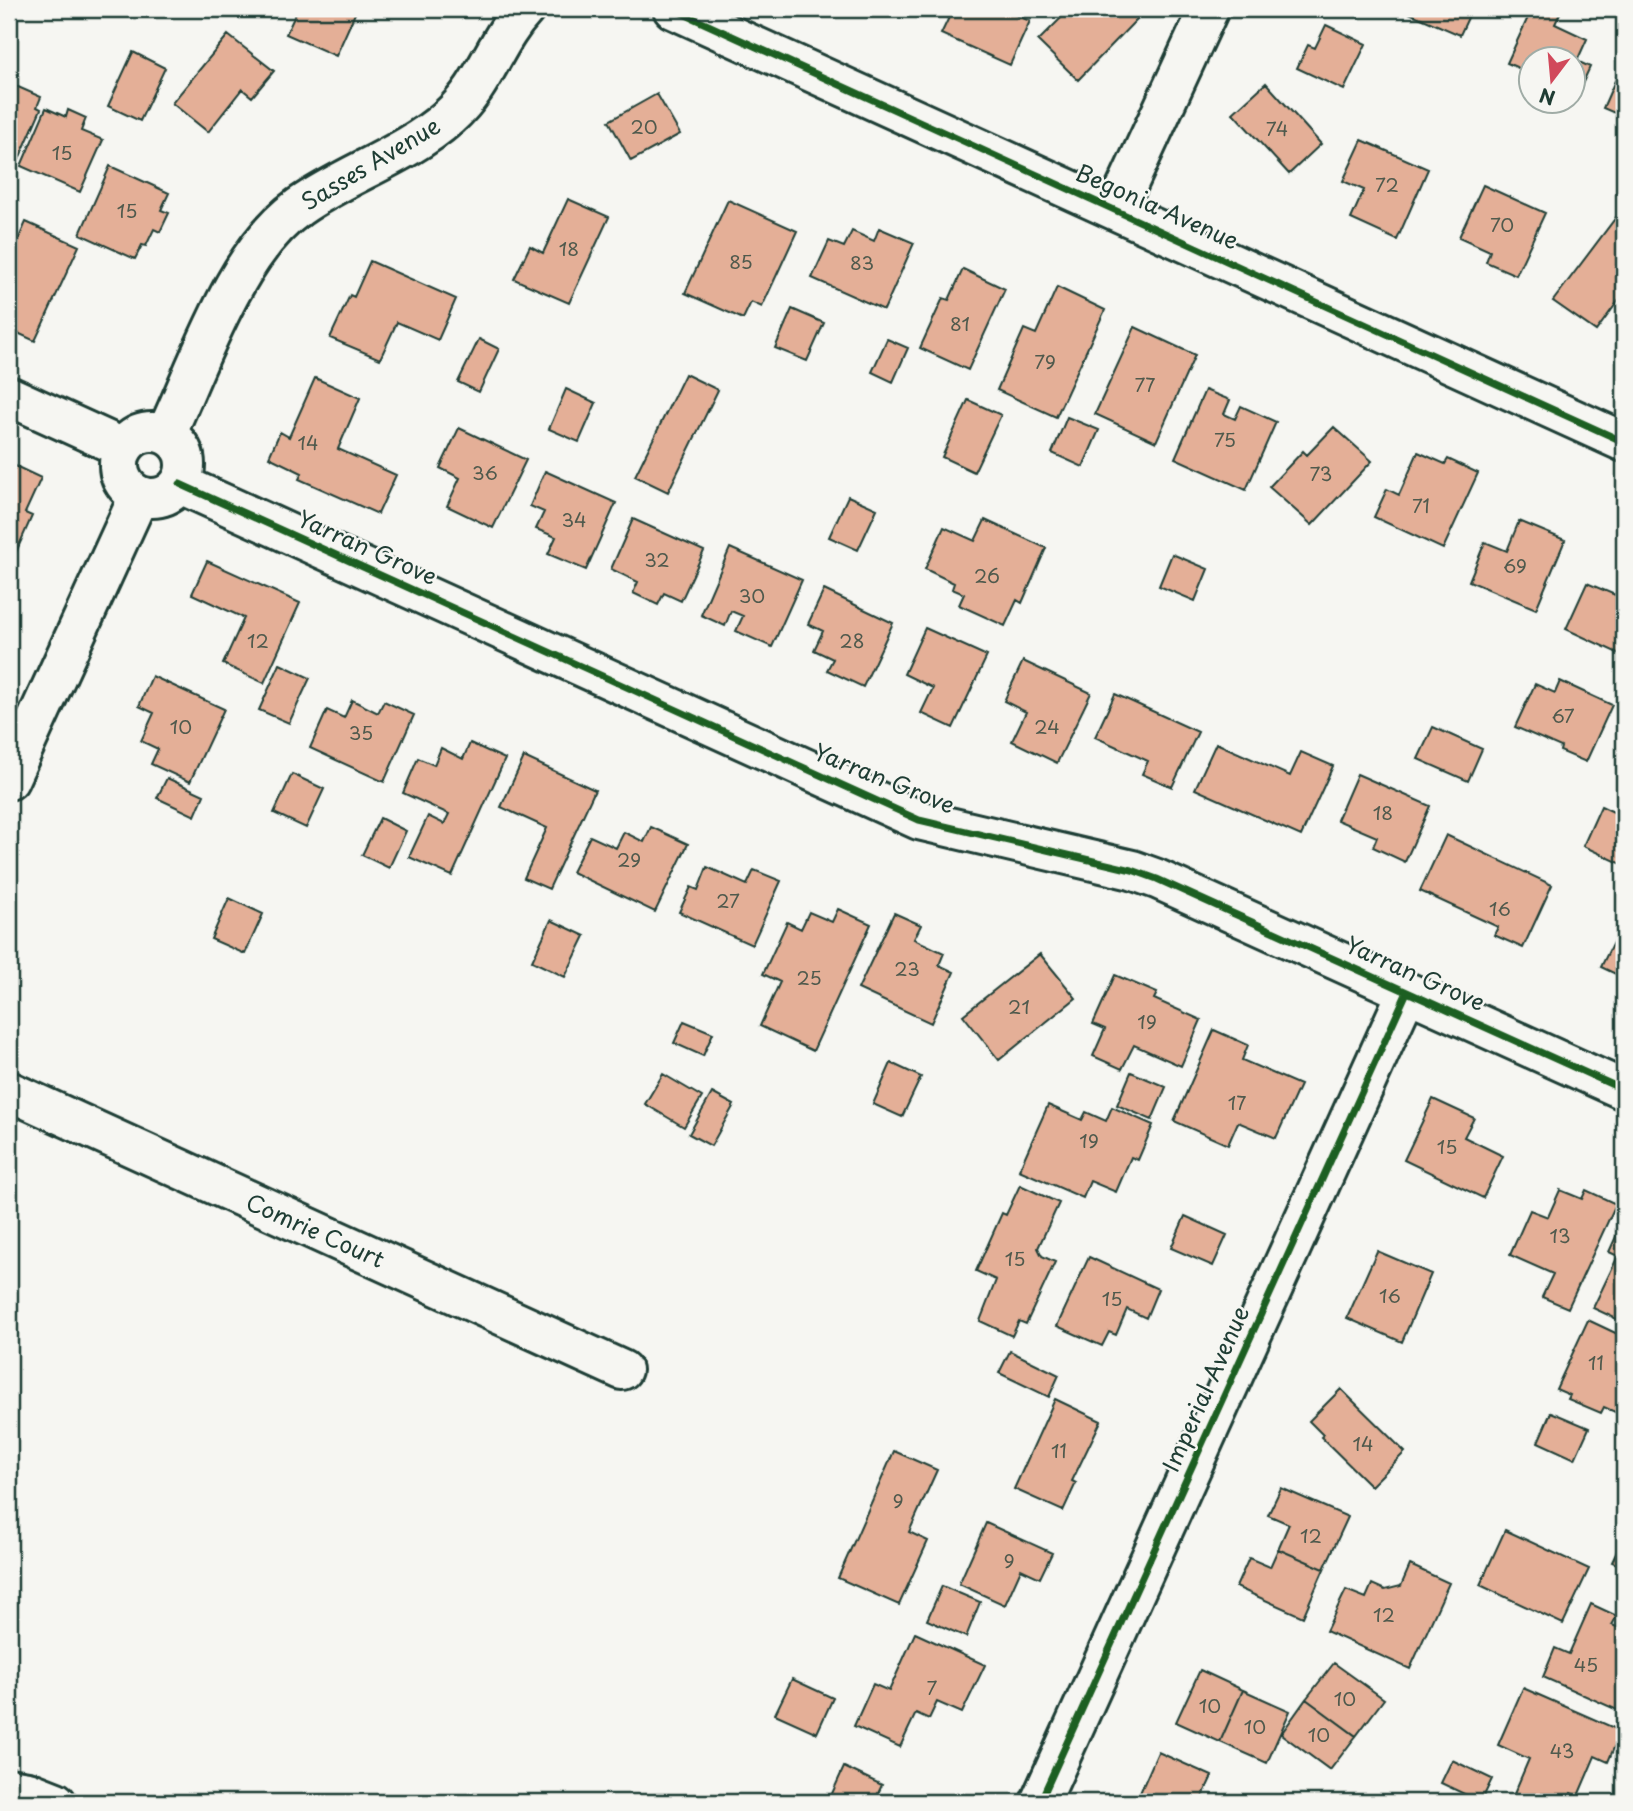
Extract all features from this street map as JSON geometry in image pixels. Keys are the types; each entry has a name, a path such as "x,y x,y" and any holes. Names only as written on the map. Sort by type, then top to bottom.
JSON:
{"street":[{"name":"Sasses Avenue","path":"166,434 230,292 259,248 296,209 334,185 400,152 449,117 480,82 504,37 525,9"},
{"name":"Begonia Avenue","path":"673,9 1624,442"},
{"path":"1116,210 1209,9"},
{"path":"9,396 123,448"},
{"path":"146,432 166,434 174,439 185,456 186,466 180,484 166,496 139,496 122,480 119,458 123,448 129,440 146,432"},
{"name":"Yarran Grove","path":"180,484 919,820 1132,870 1157,879 1624,1090"},
{"path":"9,780 139,496"},
{"name":"Imperial Avenue","path":"1040,1802 1407,992"},
{"name":"Comrie Court","path":"9,1091 622,1370"},
{"path":"9,1788 28,1791 56,1802"}],"building":[{"path":"298,9 357,9 336,56 286,34"},
{"path":"953,9 1001,9 1030,21 1010,65 941,34"},
{"path":"1070,9 1129,9 1138,18 1078,80 1038,41"},
{"path":"1400,9 1472,9 1460,35"},
{"path":"1525,9 1562,9 1555,24 1587,39 1584,46 1518,46 1518,68 1507,63 1530,13"},
{"path":"1326,25 1366,44 1344,90 1297,68 1308,45 1315,48"},
{"path":"228,35 274,71 252,97 242,89 208,132 172,103"},
{"path":"133,52 165,68 140,121 108,106"},
{"path":"1624,60 1624,117 1603,108"},
{"path":"9,83 41,97 37,107 41,109 12,175 9,173"},
{"path":"1266,83 1321,144 1289,174 1233,113"},
{"path":"657,94 680,134 631,161 609,121"},
{"path":"46,108 66,117 68,110 86,118 81,131 103,140 80,192 21,166"},
{"path":"1362,140 1428,169 1397,240 1351,219 1364,190 1343,181"},
{"path":"110,166 169,193 161,210 169,213 160,232 154,229 146,246 142,245 135,259 80,234"},
{"path":"1483,185 1545,213 1516,275 1486,262 1490,251 1459,237"},
{"path":"568,199 609,217 569,303 514,279 530,246 543,253"},
{"path":"728,200 797,231 762,307 751,302 743,319 685,293"},
{"path":"1617,216 1624,222 1624,293 1596,331 1553,301"},
{"path":"26,222 79,246 35,341 9,329 9,260"},
{"path":"879,228 914,243 884,310 812,278 829,241 844,247 852,231 874,241"},
{"path":"370,261 456,299 438,340 397,322 380,359 330,338 350,295 354,297"},
{"path":"963,269 1005,289 968,370 920,348 943,298 949,300"},
{"path":"1057,287 1105,310 1056,417 997,390 1024,329 1036,334"},
{"path":"792,309 824,323 807,361 775,348"},
{"path":"1135,327 1195,355 1156,442 1095,414"},
{"path":"479,339 499,349 479,392 458,382"},
{"path":"887,339 908,348 893,382 872,372"},
{"path":"685,374 718,390 668,492 635,476"},
{"path":"315,378 360,398 338,449 396,475 378,514 299,479 302,473 269,457 280,432 289,437"},
{"path":"566,389 596,403 579,442 549,429"},
{"path":"1205,390 1230,400 1224,414 1235,419 1241,406 1276,422 1246,490 1175,458"},
{"path":"968,400 1001,415 974,472 942,457"},
{"path":"1067,417 1099,430 1083,467 1052,453"},
{"path":"1334,427 1372,461 1312,525 1269,487 1303,451 1307,455"},
{"path":"459,428 526,460 493,528 447,506 460,478 440,468"},
{"path":"1418,452 1445,464 1448,459 1478,473 1443,549 1374,517 1387,489 1399,495"},
{"path":"9,463 41,478 25,513 32,516 13,559 9,557"},
{"path":"545,471 616,503 586,570 548,554 556,537 536,529 544,512 530,506"},
{"path":"848,496 877,509 858,550 829,537"},
{"path":"633,519 704,551 681,601 664,593 658,605 633,593 638,582 611,569"},
{"path":"985,520 1046,548 1022,603 1017,600 1005,626 959,605 964,594 952,589 954,583 925,569 944,527 975,541"},
{"path":"1519,521 1565,540 1536,609 1469,581 1485,542 1507,551"},
{"path":"730,548 802,580 772,647 736,631 743,616 731,611 725,626 701,615"},
{"path":"1172,554 1208,569 1195,601 1159,586"},
{"path":"207,561 300,603 264,683 223,664 244,618 192,594"},
{"path":"1624,574 1624,656 1566,629 1587,583 1615,595"},
{"path":"824,590 893,623 863,687 827,670 833,659 814,650 823,631 808,624"},
{"path":"925,628 987,656 953,728 921,713 933,688 904,674"},
{"path":"1023,661 1091,693 1057,763 1012,741 1026,712 1004,701"},
{"path":"280,664 310,678 289,723 259,710"},
{"path":"152,676 224,709 190,782 151,764 158,749 141,741 154,713 139,706"},
{"path":"1560,681 1612,705 1586,762 1560,751 1561,747 1515,727 1535,684 1555,693"},
{"path":"1115,694 1198,732 1172,787 1142,774 1148,761 1095,737"},
{"path":"352,700 378,713 384,701 414,715 384,782 310,748 327,710 344,718"},
{"path":"1433,727 1482,749 1468,781 1418,759"},
{"path":"470,743 505,759 452,876 409,857 428,816 444,824 449,814 403,793 418,758 434,765 441,748 463,759"},
{"path":"1216,743 1290,776 1301,752 1333,766 1301,836 1195,789"},
{"path":"524,757 595,790 549,889 524,878 547,828 501,807"},
{"path":"292,774 324,789 306,828 274,813"},
{"path":"1357,774 1430,806 1405,862 1373,847 1377,837 1337,820"},
{"path":"167,778 204,795 195,816 157,798"},
{"path":"1601,806 1624,817 1624,865 1583,846"},
{"path":"380,818 406,831 389,868 362,855"},
{"path":"651,827 688,844 655,912 572,872 590,836 616,848 624,832 644,842"},
{"path":"1446,835 1552,885 1523,948 1494,935 1498,927 1420,891"},
{"path":"707,867 747,885 754,870 781,881 752,945 679,912 691,887 698,890"},
{"path":"229,898 263,914 245,954 211,939"},
{"path":"838,909 871,924 813,1051 760,1026 780,982 763,974 787,922 801,929 809,912 832,922"},
{"path":"894,913 921,925 914,939 944,953 939,965 954,972 931,1023 858,989"},
{"path":"551,920 585,936 565,977 532,961"},
{"path":"1622,924 1624,925 1624,978 1601,967"},
{"path":"1040,954 1076,998 999,1060 963,1015"},
{"path":"1115,975 1157,993 1154,999 1201,1020 1181,1066 1134,1045 1122,1069 1093,1056 1105,1029 1093,1024"},
{"path":"684,1021 713,1033 703,1056 674,1043"},
{"path":"1214,1030 1248,1045 1242,1060 1300,1085 1276,1138 1238,1122 1228,1145 1174,1121"},
{"path":"891,1063 921,1077 902,1117 873,1104"},
{"path":"1131,1072 1166,1087 1152,1120 1117,1105"},
{"path":"663,1074 702,1097 684,1127 645,1104"},
{"path":"712,1093 734,1105 711,1146 689,1134"},
{"path":"1433,1099 1474,1118 1464,1137 1503,1156 1483,1198 1404,1160"},
{"path":"1048,1105 1082,1120 1086,1112 1106,1121 1112,1107 1153,1125 1138,1160 1131,1157 1116,1192 1090,1181 1083,1198 1019,1170"},
{"path":"1020,1185 1059,1203 1038,1248 1042,1256 1055,1262 1026,1324 1019,1321 1012,1336 980,1321 996,1280 976,1271 1002,1213 1006,1215"},
{"path":"1560,1190 1582,1199 1586,1190 1616,1204 1568,1308 1542,1297 1553,1274 1510,1255 1530,1210 1548,1217"},
{"path":"1185,1216 1227,1235 1213,1266 1171,1248"},
{"path":"1624,1219 1624,1314 1621,1321 1593,1308 1618,1256 1609,1252"},
{"path":"1377,1251 1431,1274 1402,1342 1347,1318"},
{"path":"1089,1257 1158,1289 1146,1318 1127,1309 1116,1335 1109,1332 1102,1346 1057,1326"},
{"path":"1588,1320 1624,1337 1624,1416 1604,1407 1601,1413 1568,1399 1570,1395 1556,1389"},
{"path":"1010,1351 1059,1375 1049,1397 999,1373"},
{"path":"1341,1389 1405,1452 1371,1486 1321,1437 1323,1435 1309,1421"},
{"path":"1055,1399 1101,1421 1072,1481 1076,1483 1063,1511 1014,1489"},
{"path":"1551,1412 1589,1428 1575,1459 1538,1442"},
{"path":"894,1451 937,1470 909,1532 928,1541 899,1605 838,1578"},
{"path":"1281,1488 1348,1517 1324,1569 1278,1549 1289,1524 1268,1515"},
{"path":"986,1523 1052,1553 1040,1578 1021,1569 1005,1605 959,1584"},
{"path":"1505,1530 1589,1569 1563,1624 1480,1585"},
{"path":"1624,1536 1624,1567 1612,1562"},
{"path":"1278,1549 1324,1569 1303,1617 1236,1587 1249,1558 1270,1567"},
{"path":"1410,1565 1449,1583 1410,1669 1326,1631 1346,1590 1366,1598 1372,1584 1385,1590 1401,1586"},
{"path":"942,1586 980,1602 966,1637 927,1620"},
{"path":"1591,1604 1617,1616 1612,1625 1624,1630 1624,1713 1543,1677 1555,1648 1569,1654"},
{"path":"915,1633 985,1665 962,1713 937,1702 929,1719 916,1713 900,1747 854,1726 873,1684 889,1691"},
{"path":"1334,1663 1384,1699 1356,1736 1306,1699"},
{"path":"1200,1670 1243,1690 1220,1742 1176,1722"},
{"path":"792,1679 833,1698 817,1733 775,1714"},
{"path":"1523,1688 1621,1731 1608,1762 1595,1756 1578,1796 1571,1793 1567,1802 1533,1802 1514,1794 1529,1759 1498,1745"},
{"path":"1243,1690 1290,1711 1267,1763 1220,1742"},
{"path":"1306,1699 1356,1736 1330,1770 1281,1734"},
{"path":"1158,1752 1212,1776 1200,1802 1136,1802"},
{"path":"1452,1760 1492,1779 1481,1802 1441,1783"},
{"path":"844,1767 882,1785 874,1802 838,1802 830,1798"}],"cycle path":[{"path":"673,9 1624,442"},
{"path":"180,484 919,820 1132,870 1157,879 1624,1090"},
{"path":"1040,1802 1407,992"}]}
